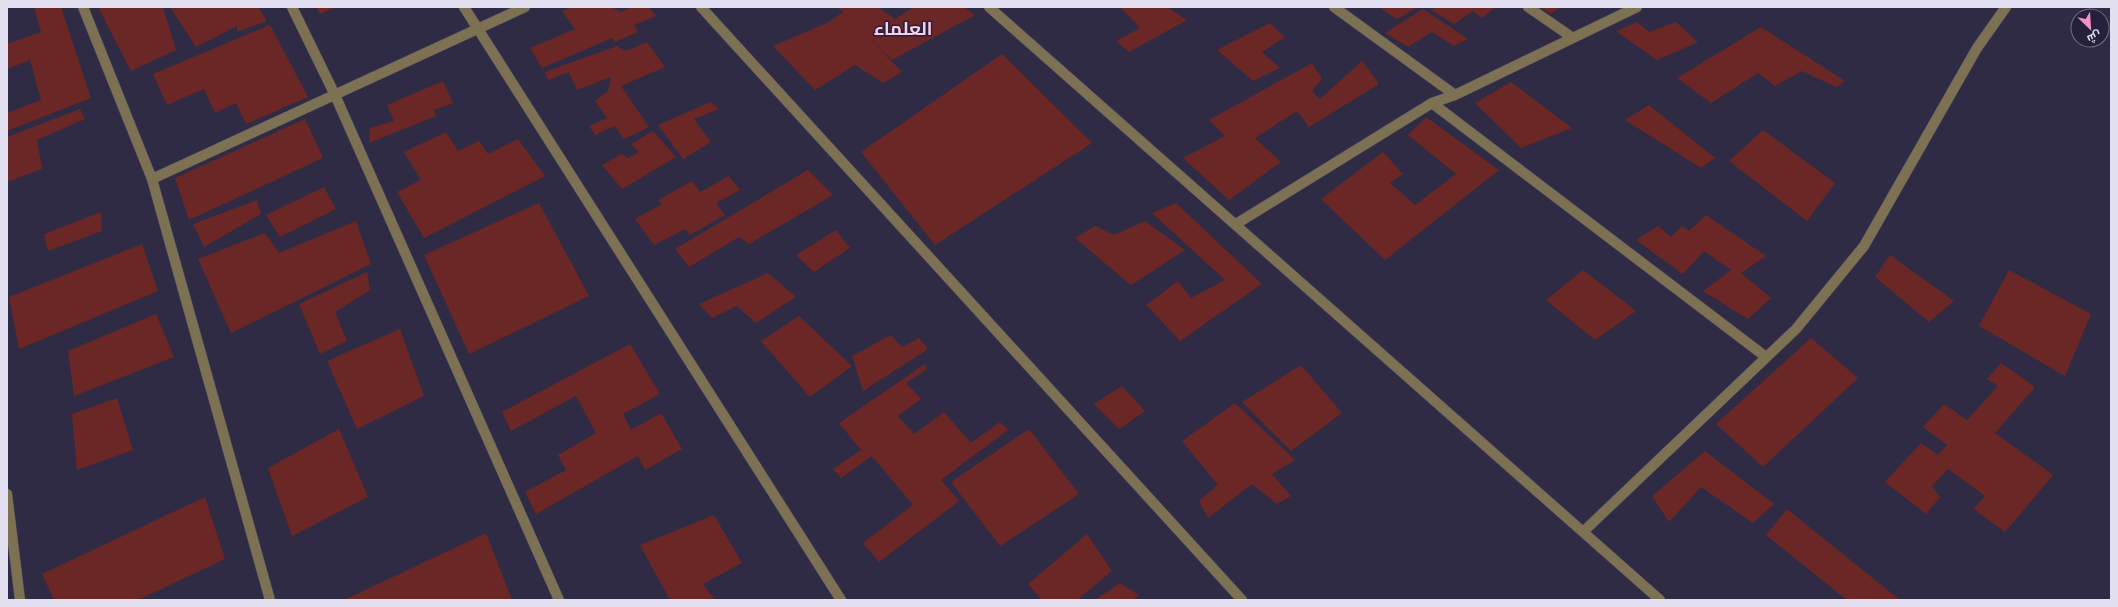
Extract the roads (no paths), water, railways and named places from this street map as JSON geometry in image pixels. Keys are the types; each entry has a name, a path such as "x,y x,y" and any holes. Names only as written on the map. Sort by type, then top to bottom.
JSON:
{"street":[{"path":"83,7 152,179 270,600"},
{"path":"292,7 335,95 559,600"},
{"path":"464,7 840,600"},
{"path":"152,179 525,7"},
{"path":"701,7 1242,600"},
{"path":"989,7 1584,531 1660,600"},
{"path":"1334,7 1455,95"},
{"path":"1528,7 1573,38"},
{"path":"1236,224 1432,103 1455,95 1637,7"},
{"path":"1584,531 1796,330 1864,246 1977,48 2006,7"},
{"path":"1432,103 1766,357"},
{"path":"7,494 20,600"}],"district":[{"name":"العلماء","path":"903,29"}]}
